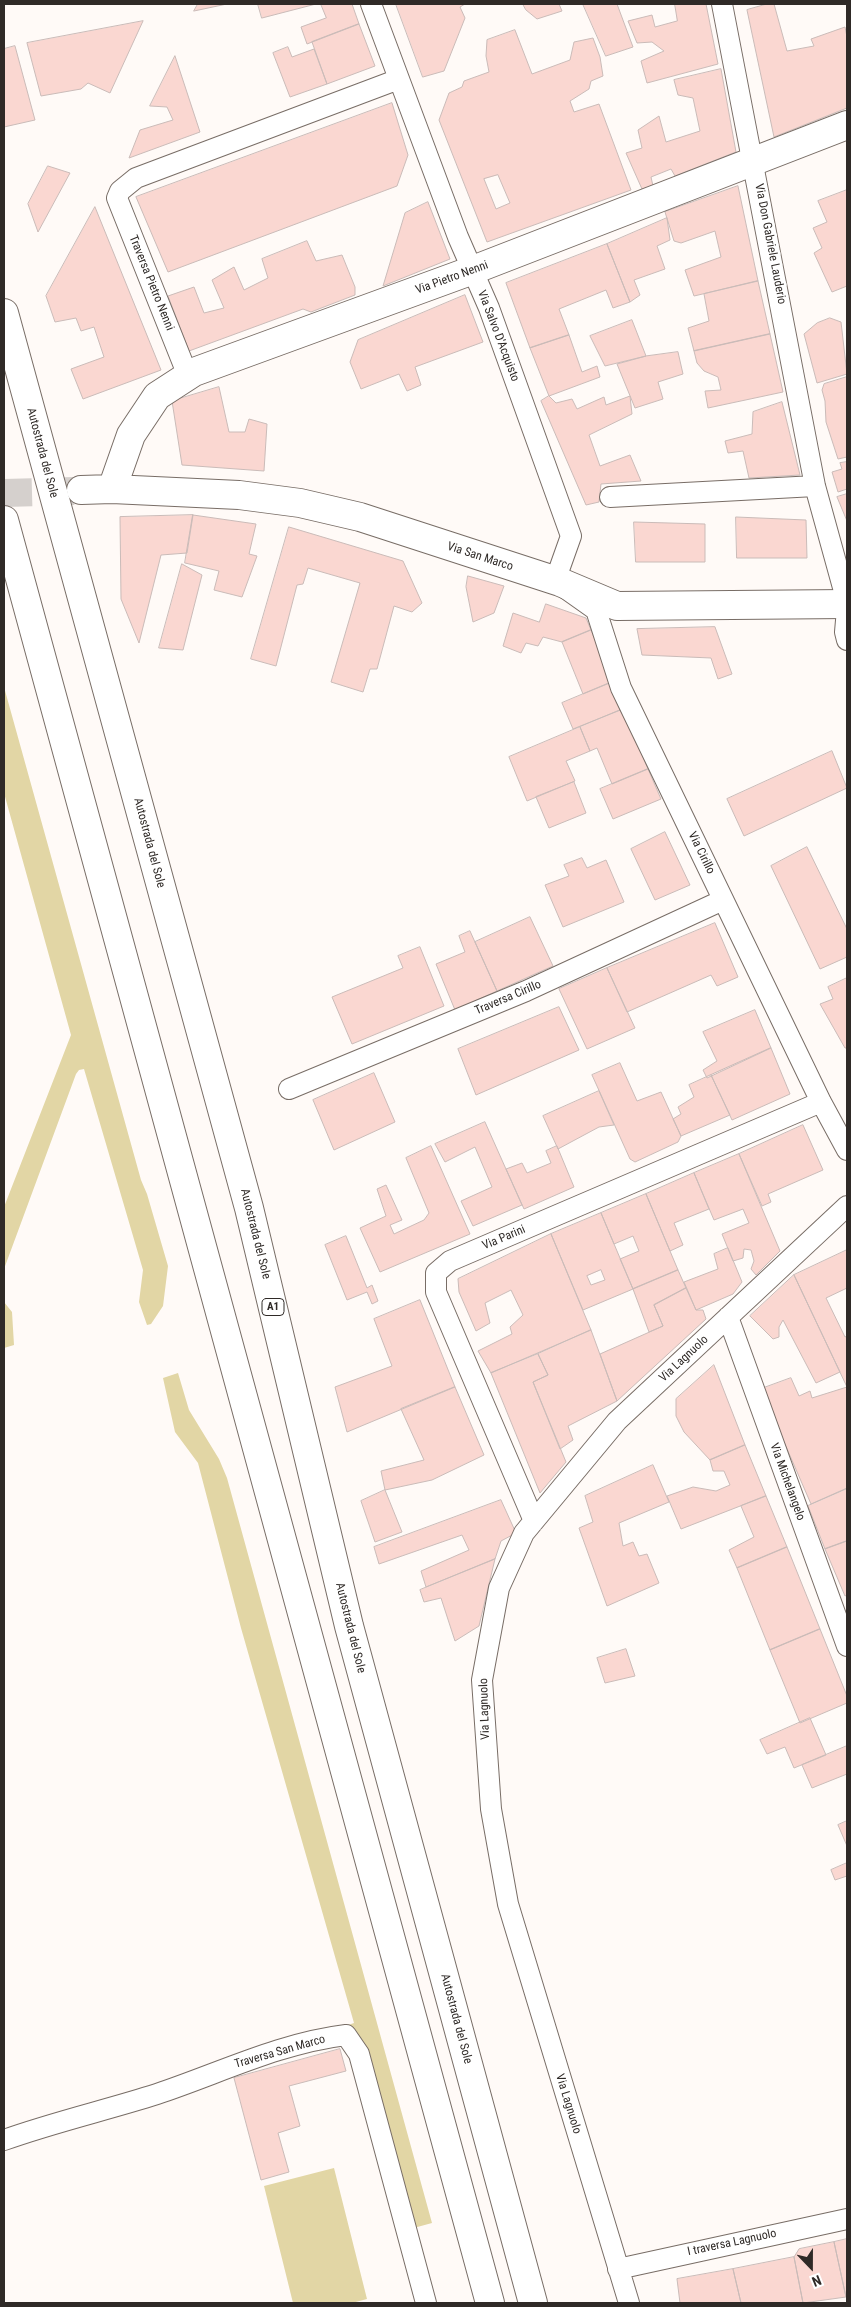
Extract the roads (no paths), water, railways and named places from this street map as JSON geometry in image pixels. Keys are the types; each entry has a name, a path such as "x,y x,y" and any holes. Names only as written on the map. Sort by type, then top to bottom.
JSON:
{"main road":[{"name":"Via Pietro Nenni","path":"112,489 131,435 141,419 157,396 188,376 473,270 847,125"},
{"name":"Autostrada del Sole","path":"4,313 250,1208 349,1626 533,2303"},
{"name":"Via San Marco","path":"81,490 112,489 239,495 300,503 360,517 558,574 617,606 847,603"},
{"path":"4,520 490,2303"}],"street":[{"name":"Via Salvo D'Acquisto","path":"371,4 458,237 508,360 571,536 558,574"},
{"name":"Via Don Gabriele Lauderio","path":"722,4 743,116 754,160 815,486 847,603"},
{"name":"Traversa Pietro Nenni","path":"188,376 117,198 120,191 136,178 399,79"},
{"path":"610,497 815,486"},
{"name":"Via Cirillo","path":"558,574 596,610 621,688 821,1102 847,1150"},
{"path":"847,609 845,632 847,640"},
{"name":"Traversa Cirillo","path":"289,1089 526,991 723,900"},
{"name":"Via Parini","path":"534,1521 436,1292 436,1273 450,1261 821,1102"},
{"name":"Via Lagnuolo","path":"629,2303 508,1904 491,1809 482,1680 500,1588 524,1533 617,1421 847,1206"},
{"name":"Via Michelangelo","path":"728,1317 847,1646"},
{"name":"Traversa San Marco","path":"4,2140 157,2094 242,2062 316,2039 346,2035 359,2054 426,2303"},
{"name":"I traversa Lagnuolo","path":"618,2268 847,2218"}],"tunnel":[{"path":"4,493 77,491"}]}
